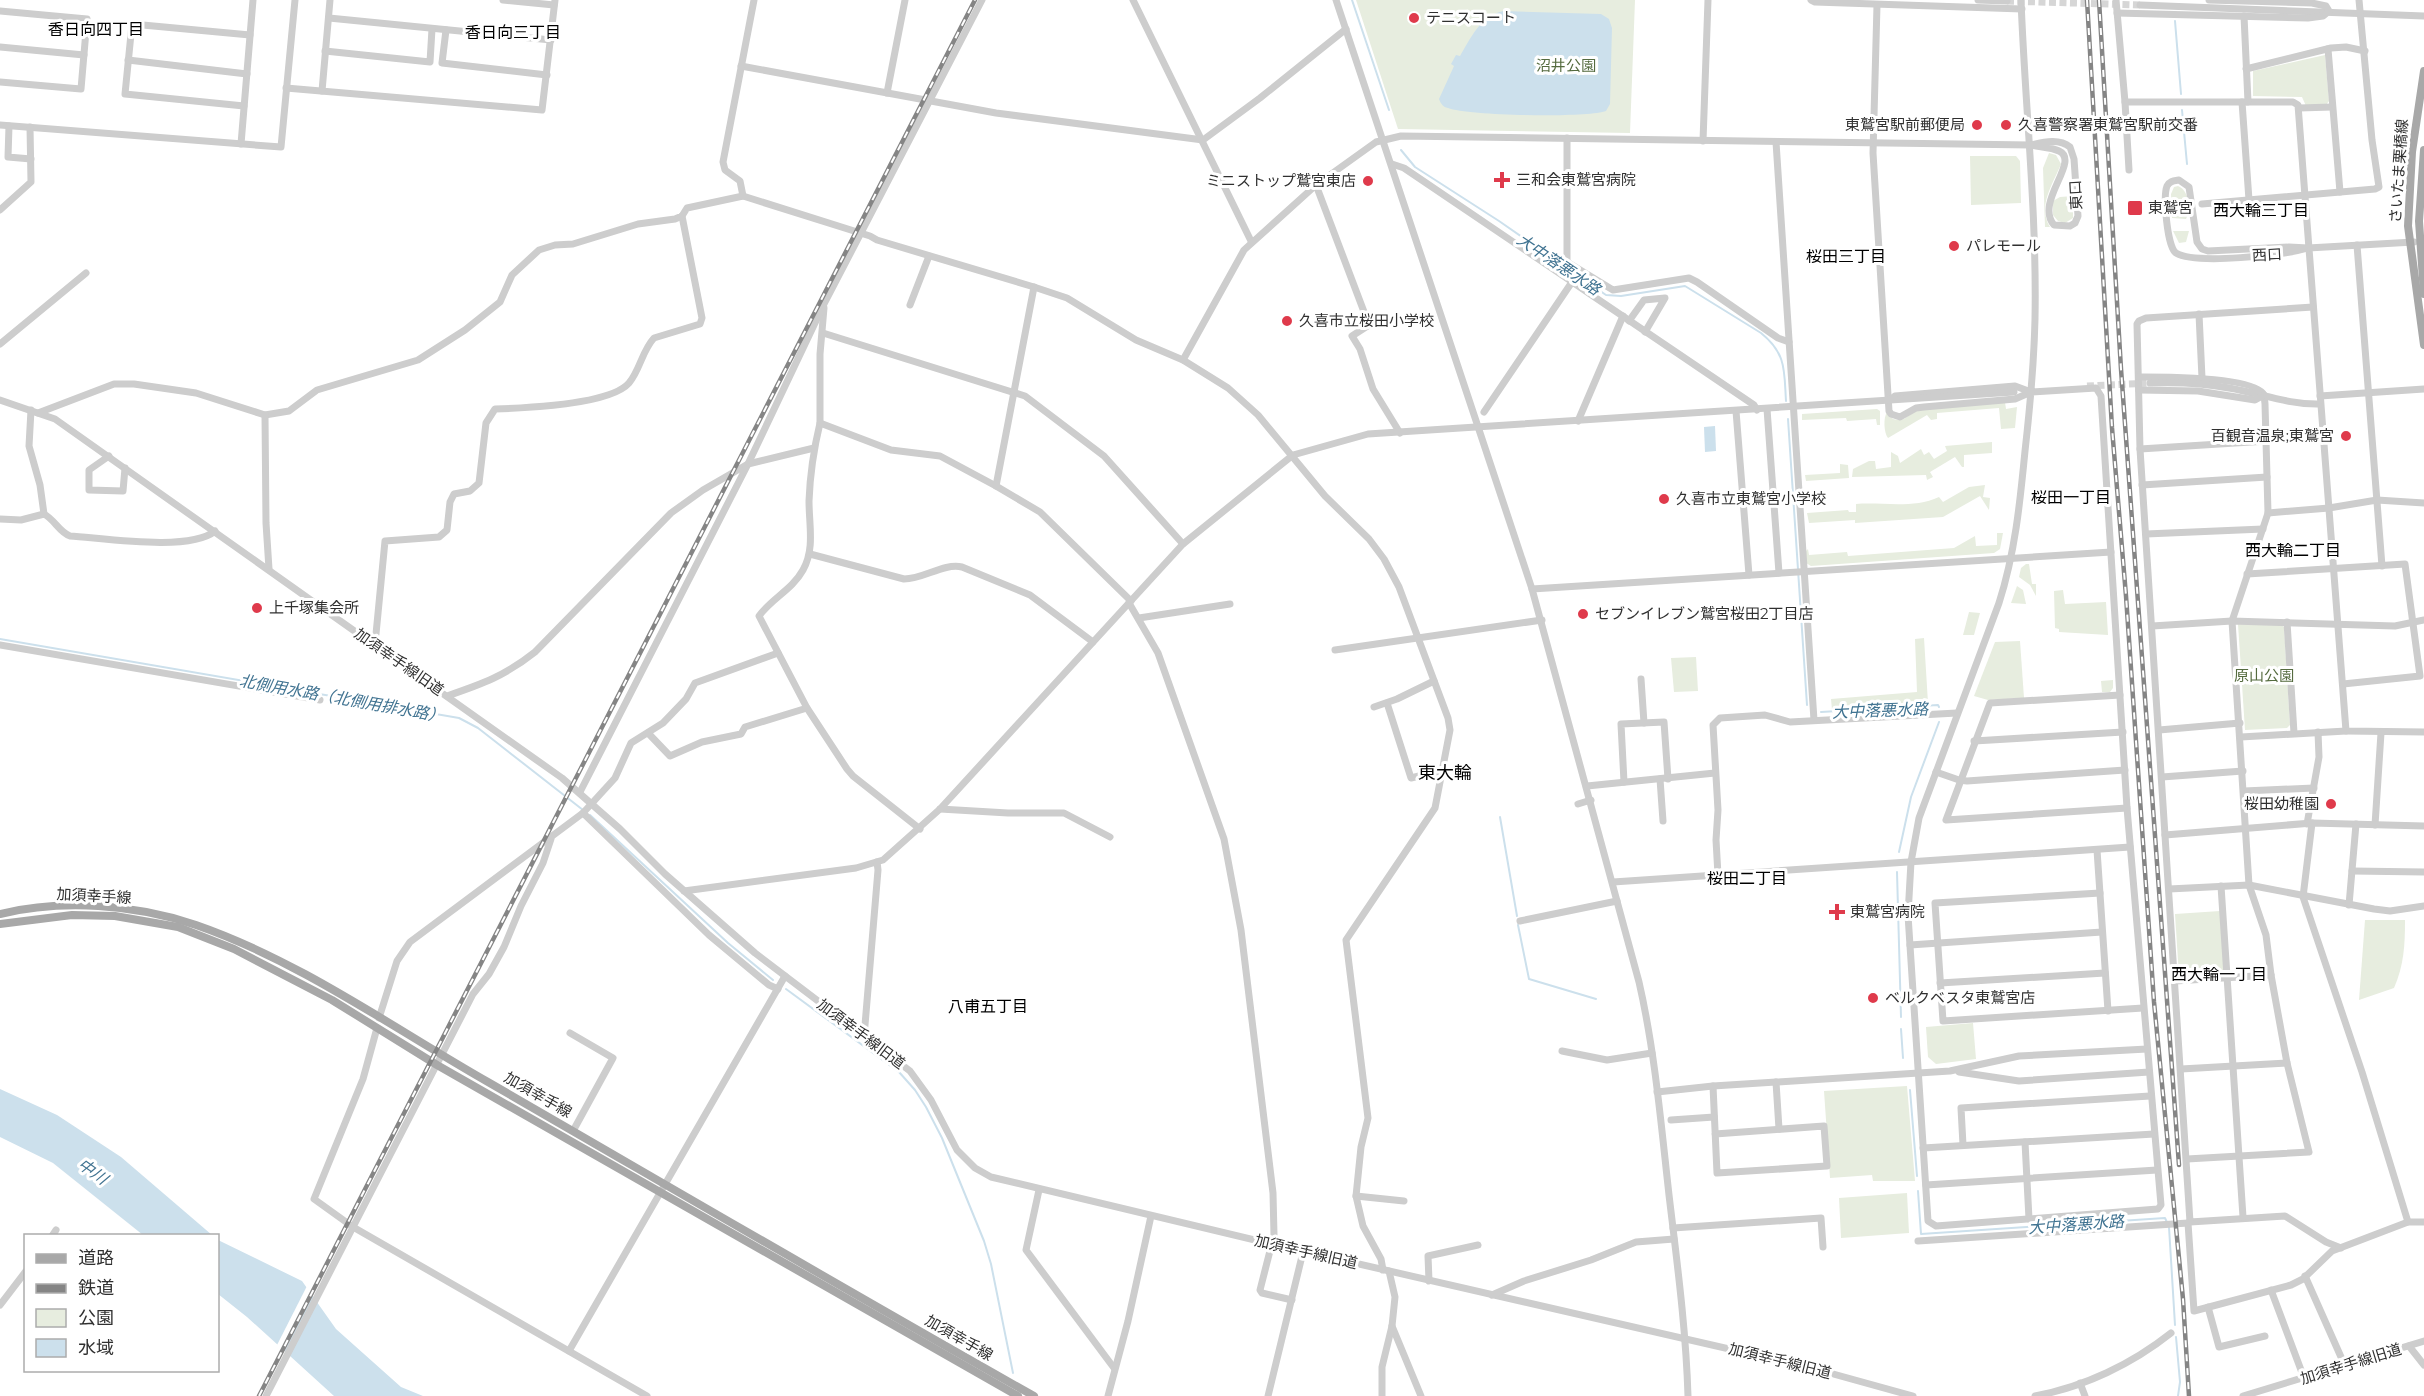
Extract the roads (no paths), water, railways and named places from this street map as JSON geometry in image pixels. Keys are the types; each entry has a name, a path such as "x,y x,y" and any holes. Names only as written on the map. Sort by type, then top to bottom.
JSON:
{"main road":[{"name":"さいたま栗橋線","path":"2424,71 2409,186 2409,242 2424,345"},
{"name":"さいたま栗橋線","path":"2424,150 2422,241 2424,294"},
{"name":"加須幸手線","path":"0,914 40,907 89,906 146,913 193,924 273,959 1034,1396"},
{"name":"加須幸手線","path":"0,924 47,916 96,915 138,919 199,934 273,968 332,1000 437,1065 1018,1396"}],"street":[{"path":"241,144 253,0"},
{"path":"0,125 281,147 295,0"},
{"path":"322,90 330,0"},
{"path":"286,88 542,110 554,3 504,0"},
{"path":"742,196 740,181 725,170 723,162 754,0"},
{"path":"887,93 905,0"},
{"path":"580,792 748,464 824,304 982,0"},
{"path":"1133,0 1251,241"},
{"path":"1336,0 1542,620 1639,982 1658,1092 1686,1339 1688,1396"},
{"path":"1703,141 1708,0"},
{"path":"1811,0 1815,2 2022,9"},
{"path":"1978,0 2007,1"},
{"path":"1877,4 1873,144 1888,401 1892,414 1900,417 1920,407 2016,399 2031,392 2094,387 2100,393 2124,770 2161,1205 2158,1209 1936,1226 1928,1221 1908,888 1919,818 1999,603 2012,558 2018,523 2031,392 2035,301 2031,145 2024,83 2021,0"},
{"path":"2116,0 2129,170"},
{"path":"2209,0 2312,3 2326,6 2329,11"},
{"path":"2202,204 2379,187 2372,140 2359,0"},
{"path":"2140,5 2424,16"},
{"path":"0,11 87,19 81,89 0,82"},
{"path":"2117,13 2308,18 2323,16 2329,11"},
{"path":"2244,16 2249,200"},
{"path":"328,18 551,40"},
{"path":"244,106 125,94 132,24 250,35"},
{"path":"325,51 430,62 432,29"},
{"path":"741,66 929,102 1061,123 1203,140 1346,29"},
{"path":"446,30 442,63 547,75"},
{"path":"0,47 84,55"},
{"path":"2246,69 2328,49 2346,47 2365,51"},
{"path":"2328,49 2340,192"},
{"path":"129,60 247,74"},
{"path":"2125,102 2293,102 2297,104 2346,731"},
{"path":"2298,108 2332,107"},
{"path":"9,126 8,157 30,159"},
{"path":"0,210 31,182 30,127"},
{"path":"1183,360 1237,261 1251,241 1316,185 1383,139 1401,136 2031,145"},
{"path":"1567,138 1567,262 1613,290 1689,278 1778,338 1789,342"},
{"name":"東口","path":"2054,141 2065,143 2072,149 2078,216 2075,223 2070,226 2054,225 2049,216 2049,202 2065,166 2064,156 2060,151 2031,145 2054,141"},
{"path":"1776,142 1814,720"},
{"path":"1392,164 1404,168 1626,318 1754,405 1756,410"},
{"name":"西口","path":"2179,180 2189,187 2197,242 2205,250 2308,248 2290,254 2206,258 2176,253 2171,248 2168,237 2166,195 2168,185 2170,182 2179,180"},
{"path":"1316,185 1369,325 1352,336 1360,349 1372,389 1400,433"},
{"path":"371,643 376,634 385,541 440,537 447,530 450,502 454,494 470,491 479,483 486,423 495,409 559,405 621,390 635,374 654,338 700,324 702,318 682,216 687,208 742,196 1067,298 1136,340 1183,360 1234,392 1293,455 1325,496 1369,539 1384,559 1399,587 1449,724 1443,770 1432,814 1346,940 1368,1118 1360,1147 1356,1196 1363,1226 1386,1270 1395,1297 1392,1326 1382,1367 1382,1396"},
{"path":"44,514 40,485 29,446 34,411 105,386 134,384 196,393 265,415 289,411 317,390 418,360 465,330 500,302 512,275 539,249 573,244 638,224 682,216"},
{"path":"2308,248 2422,241"},
{"path":"2357,245 2382,566"},
{"path":"910,305 929,256"},
{"path":"0,344 86,273"},
{"path":"1484,412 1572,282"},
{"path":"996,486 1034,287"},
{"path":"1578,421 1626,318 1644,300 1665,298 1645,332"},
{"path":"824,304 820,354 820,423 814,448 809,500 810,555 792,587 766,606 759,616 807,708 853,776 920,829"},
{"path":"2313,307 2199,314 2139,321 2137,324 2142,485 2187,1159 2194,1311 2291,1285 2305,1276 2332,1251 2408,1222 2424,1222"},
{"path":"2199,314 2202,378"},
{"path":"823,333 1025,396 1104,456 1183,544"},
{"path":"2139,377 2202,378 2254,388 2264,396 2267,441 2268,513 2232,621 2249,885 2266,935 2287,1063 2309,1152 2187,1159"},
{"path":"2151,382 2206,385 2294,404 2369,393 2424,389"},
{"path":"1888,401 1895,396 2015,386 2031,392"},
{"path":"2139,390 2199,391 2255,400 2264,396"},
{"path":"684,891 856,868 888,856 940,809 1183,544 1293,455 1368,434 2014,392"},
{"name":"加須幸手線旧道","path":"0,400 54,419 109,456 580,792 684,891 755,953 910,1071 925,1089 957,1150 969,1163 991,1177 1304,1252 1808,1367 1913,1396"},
{"path":"1767,409 1779,573"},
{"path":"1736,411 1749,575"},
{"path":"265,415 266,523 269,568"},
{"path":"820,423 891,450 940,456 1040,512 1130,602 1158,653 1226,845 1241,930 1274,1194 1274,1235 1260,1290 1262,1293 1292,1300"},
{"path":"2140,449 2267,441"},
{"path":"447,696 494,680 517,666 534,652 671,513 703,490 748,464 814,448"},
{"path":"109,456 89,470 89,490 123,491 125,468"},
{"path":"2142,485 2267,477"},
{"path":"2268,513 2329,508 2377,500 2424,503"},
{"path":"0,519 21,520 44,514 62,532 70,536 137,541 185,542 207,537 214,531"},
{"path":"2146,534 2263,529"},
{"path":"1532,589 2111,552"},
{"path":"810,555 904,579 915,579 951,566 962,567 1030,596 1093,642"},
{"path":"2247,574 2405,564 2420,676 2343,684"},
{"path":"1139,618 1230,604"},
{"path":"1335,650 1542,620"},
{"path":"2152,626 2232,621 2395,626 2424,620"},
{"path":"2286,622 2294,733"},
{"path":"0,645 320,700"},
{"path":"379,1018 398,961 410,942 583,813 615,778 631,743 663,723 686,699 695,683 778,653"},
{"path":"1641,679 1644,723"},
{"path":"1374,707 1434,681"},
{"path":"2120,695 1990,703 1946,819 2127,808"},
{"path":"1387,703 1411,778 1443,770"},
{"path":"648,733 670,756 702,742 741,734 746,727 807,708"},
{"path":"1718,875 1713,725 1719,718 1765,715 1790,722 1957,712"},
{"path":"1624,782 1620,724 1664,722 1663,822"},
{"path":"2159,730 2240,723"},
{"path":"2241,737 2346,731 2424,732"},
{"path":"1974,741 2123,732"},
{"path":"2318,732 2319,757 2303,897 2362,1072 2408,1222"},
{"path":"2375,825 2381,733"},
{"path":"1936,772 1959,780 2124,770"},
{"path":"2162,777 2243,771"},
{"path":"1587,786 1715,773"},
{"path":"2244,791 2314,788"},
{"path":"1578,804 1591,800"},
{"path":"940,809 1008,813 1064,813 1110,837"},
{"path":"583,813 709,935 769,985 778,989"},
{"path":"2165,835 2310,824 2424,826"},
{"path":"2349,905 2356,824"},
{"path":"266,1396 473,994 489,974 504,947 521,906 543,863 551,839"},
{"path":"1613,882 2130,847"},
{"path":"2097,850 2108,1011"},
{"path":"864,1037 872,962 877,862"},
{"path":"2352,871 2424,872"},
{"path":"2169,889 2249,885 2303,897 2390,911 2424,906"},
{"path":"2222,886 2243,1217"},
{"path":"2100,893 1935,903 1943,1021 2143,1008"},
{"path":"1520,921 1617,901"},
{"path":"1910,945 2102,932"},
{"path":"1940,983 2105,973"},
{"path":"2175,981 2271,975"},
{"path":"569,1351 785,976"},
{"path":"376,1028 363,1079 314,1199 316,1203 353,1227 647,1396"},
{"path":"570,1033 614,1058 573,1131"},
{"path":"1658,1092 1713,1086 1918,1074 1950,1071 2019,1056 2147,1049"},
{"path":"1562,1051 1607,1060 1652,1053"},
{"path":"2181,1069 2287,1063"},
{"path":"1950,1071 2019,1081 2149,1072"},
{"path":"1776,1082 1779,1129"},
{"path":"1713,1086 1714,1117 1717,1173 1827,1166 1824,1126 1715,1134"},
{"path":"1963,1145 1960,1108 2150,1096"},
{"path":"1671,1120 1714,1117"},
{"path":"1923,1148 2154,1134"},
{"path":"2025,1142 2029,1219"},
{"path":"1926,1185 2157,1170"},
{"path":"1039,1190 1026,1250 1114,1368"},
{"path":"1356,1196 1404,1201"},
{"path":"1108,1396 1128,1321 1151,1216"},
{"path":"1918,1241 2243,1217 2285,1216 2326,1242 2341,1248"},
{"path":"1673,1228 1821,1218 1823,1247"},
{"path":"1492,1295 1524,1281 1591,1260 1636,1242 1674,1239"},
{"path":"1429,1281 1428,1256 1478,1245"},
{"path":"1268,1396 1304,1252"},
{"path":"0,1305 24,1274"},
{"path":"2305,1276 2345,1366"},
{"path":"2271,1290 2304,1378"},
{"path":"2208,1307 2219,1347 2265,1335"},
{"path":"1392,1326 1421,1396"},
{"path":"2035,1396 2080,1383 2123,1366 2154,1347 2171,1333"},
{"name":"加須幸手線旧道","path":"2242,1396 2424,1341"},
{"path":"2409,1346 2424,1365"},
{"path":"2080,1383 2085,1396"}],"water":[{"path":"1503,11 1601,14 1609,19 1612,28 1610,104 1606,111 1576,115 1502,114 1460,111 1442,105 1439,99 1454,66 1451,64 1456,55 1460,56 1482,23"},
{"path":"1715,426 1716,451 1705,452 1704,427"},
{"name":"中川","path":"0,1089 57,1115 121,1157 211,1234 142,1234 53,1163 0,1137"},
{"path":"219,1240 302,1281 336,1329 401,1387 423,1396 334,1396 247,1317 219,1295"}],"waterway":[{"name":"大中落悪水路","path":"1352,0 1389,110"},
{"path":"2175,21 2181,94"},
{"path":"2182,110 2187,164"},
{"name":"大中落悪水路","path":"1401,150 1415,167 1499,221 1606,295 1621,296 1685,286 1761,333 1776,348 1780,356 1784,372 1786,401"},
{"name":"大中落悪水路","path":"1788,419 1807,705"},
{"name":"北側用水路（北側用排水路）","path":"0,639 459,718 478,728 583,810"},
{"name":"大中落悪水路","path":"1821,712 1938,705 1939,707"},
{"name":"大中落悪水路","path":"1899,852 1911,797 1939,722"},
{"name":"北側用水路（北側用排水路）","path":"590,815 728,943 773,980"},
{"path":"1500,817 1517,916"},
{"name":"大中落悪水路","path":"1897,872 1901,1017"},
{"path":"1518,925 1529,979 1596,999"},
{"name":"北側用水路（北側用排水路）","path":"786,989 899,1072 926,1107 942,1138 984,1241 991,1264 1013,1373"},
{"name":"大中落悪水路","path":"1901,1029 1903,1058"},
{"name":"大中落悪水路","path":"1910,1090 1917,1176"},
{"name":"大中落悪水路","path":"1918,1191 1921,1234 2165,1218 2169,1227 2175,1325"},
{"name":"大中落悪水路","path":"2176,1337 2180,1382 2178,1396"}],"tunnel":[{"path":"2007,1 2140,5"},
{"path":"2087,386 2150,383"}],"railway":[{"path":"259,1396 975,0"},
{"path":"2087,0 2112,428 2154,1002 2183,1299 2189,1396"},
{"path":"2099,0 2121,369 2179,1165"}],"place":[{"name":"テニスコート","path":"1414,18"},
{"name":"東鷲宮駅前郵便局","path":"1977,125"},
{"name":"久喜警察署東鷲宮駅前交番","path":"2006,125"},
{"name":"三和会東鷲宮病院","path":"1502,180"},
{"name":"ミニストップ鷲宮東店","path":"1368,181"},
{"name":"東鷲宮","path":"2135,208"},
{"name":"パレモール","path":"1954,246"},
{"name":"久喜市立桜田小学校","path":"1287,321"},
{"name":"百観音温泉;東鷲宮","path":"2346,436"},
{"name":"久喜市立東鷲宮小学校","path":"1664,499"},
{"name":"上千塚集会所","path":"257,608"},
{"name":"セブンイレブン鷲宮桜田2丁目店","path":"1583,614"},
{"name":"桜田幼稚園","path":"2331,804"},
{"name":"東鷲宮病院","path":"1837,912"},
{"name":"ベルクベスタ東鷲宮店","path":"1873,998"}],"district":[{"name":"香日向四丁目","path":"96,29"},
{"name":"香日向三丁目","path":"513,32"},
{"name":"西大輪三丁目","path":"2261,210"},
{"name":"桜田三丁目","path":"1846,256"},
{"name":"桜田一丁目","path":"2071,497"},
{"name":"西大輪二丁目","path":"2293,550"},
{"name":"東大輪","path":"1445,773"},
{"name":"桜田二丁目","path":"1747,878"},
{"name":"西大輪一丁目","path":"2219,974"},
{"name":"八甫五丁目","path":"988,1006"}],"park label":[{"name":"沼井公園","path":"1566,66"},
{"name":"原山公園","path":"2264,676"}]}
